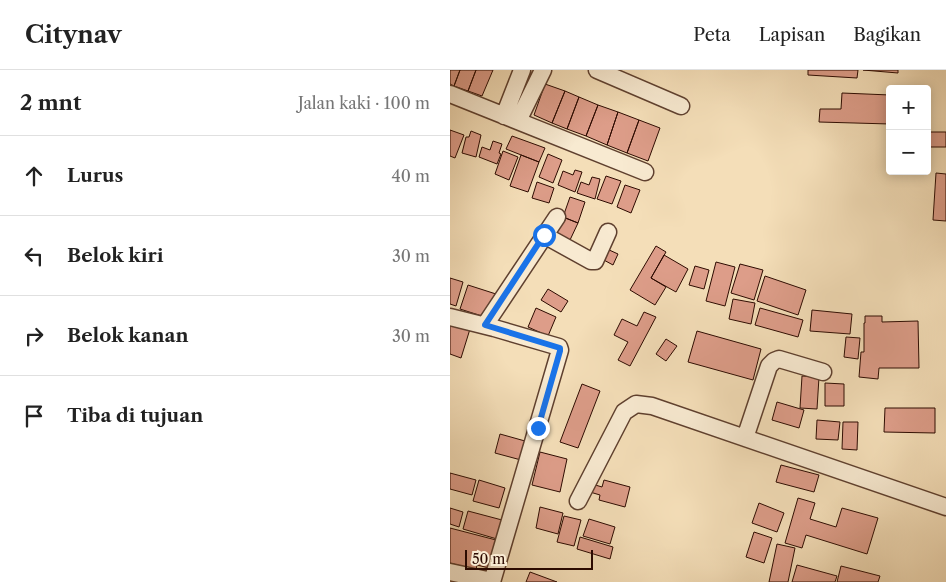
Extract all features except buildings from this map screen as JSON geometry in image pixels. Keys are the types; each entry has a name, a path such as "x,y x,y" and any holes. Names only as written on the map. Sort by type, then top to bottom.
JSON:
{"street":[{"path":"511,118 522,70"},
{"path":"511,118 543,70"},
{"path":"597,70 680,106"},
{"path":"450,94 645,172"},
{"path":"485,325 557,217"},
{"path":"544,235 591,262 595,261 608,232"},
{"path":"450,317 485,325 559,347 560,350 492,582 450,572"},
{"path":"745,438 769,366 774,361 778,359 823,372"},
{"path":"578,501 624,412 636,404 652,406 946,507"}],"route":[{"path":"538,428 560,348 485,325 544,235"}]}
